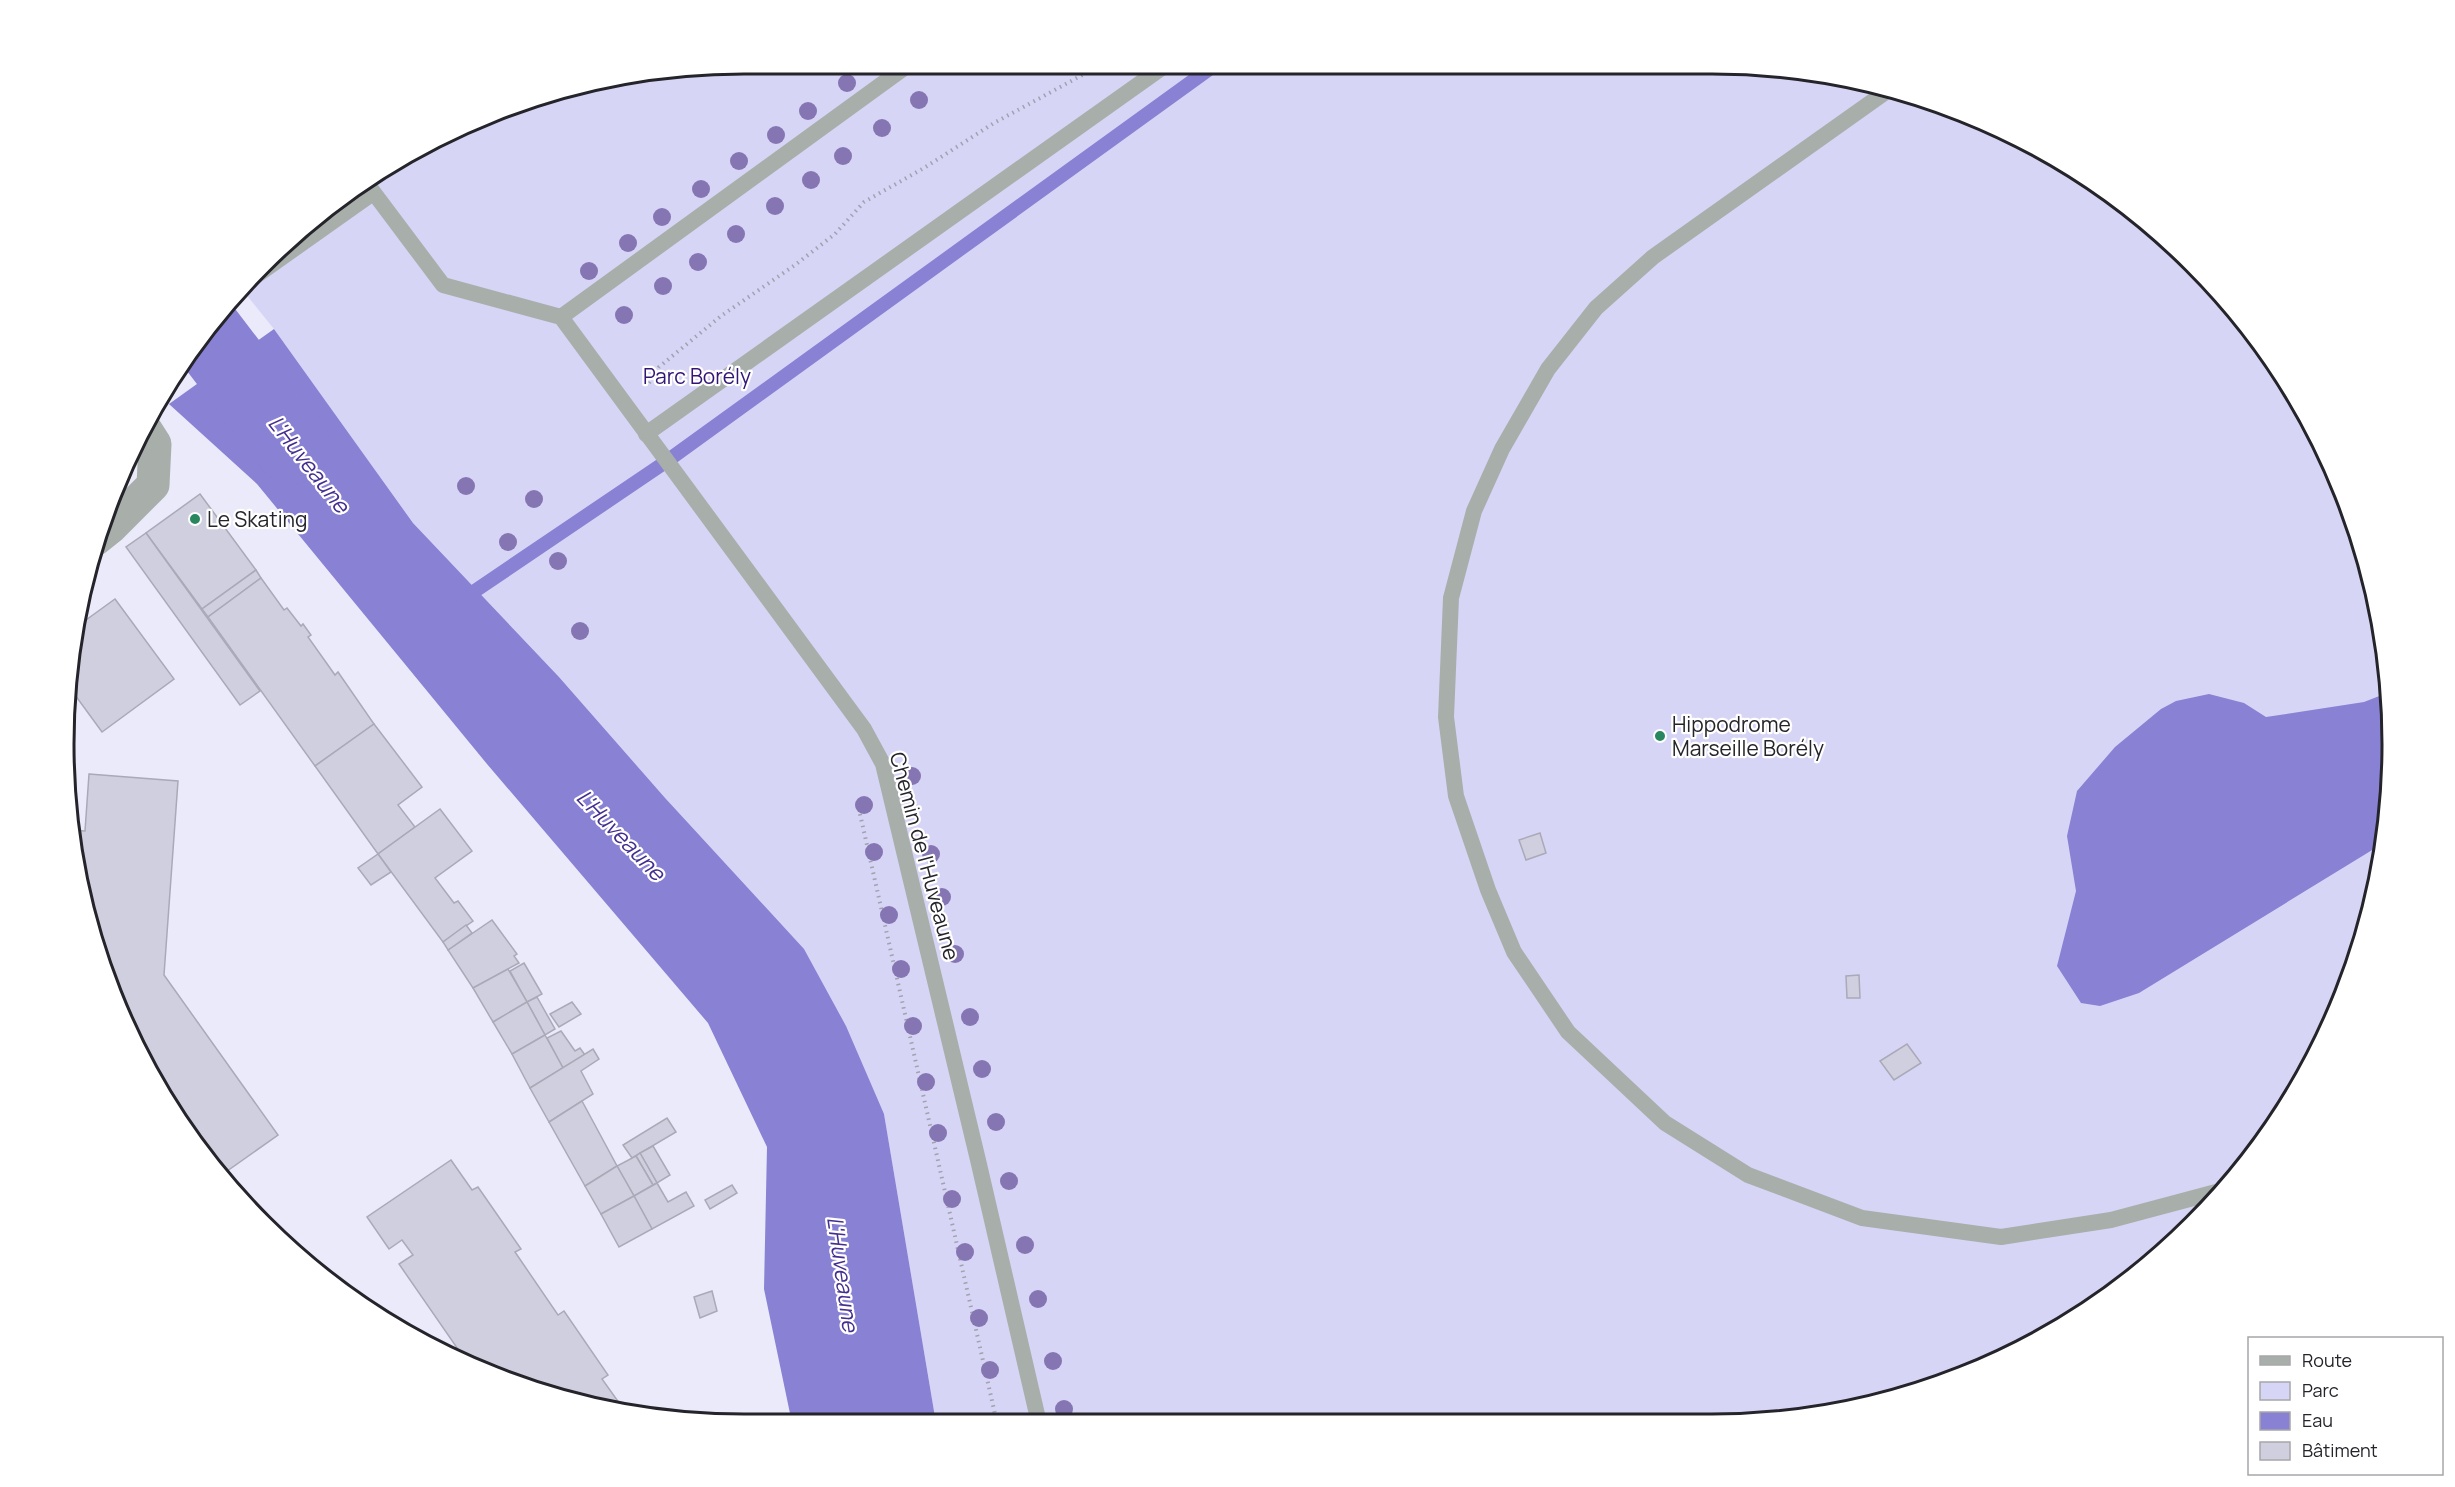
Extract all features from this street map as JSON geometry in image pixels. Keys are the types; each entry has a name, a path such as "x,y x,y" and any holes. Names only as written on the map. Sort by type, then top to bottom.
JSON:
{"street":[{"path":"109,529 153,484 155,444 149,435"}],"lane":[{"path":"369,187 443,285 561,318 896,74"},
{"path":"646,434 1153,74"},
{"path":"1881,95 1653,257 1596,308 1548,369 1502,448 1474,512 1450,598 1446,717 1456,796 1488,890 1514,952 1568,1032 1665,1123 1748,1175 1862,1218 2001,1237 2111,1220 2206,1195"},
{"path":"321,224 355,198"},
{"name":"Chemin de l'Huveaune","path":"561,318 864,729 883,764 976,1148 1037,1414"}],"path":[{"path":"631,412 659,366 721,316 795,265 835,234 864,202 924,168 994,123 1084,74"},
{"path":"860,810 995,1414"}],"green space":[{"name":"Hippodrome Marseille Borély","path":"744,74 1712,74 1799,79 1885,96 1927,109 2008,143 2084,186 2119,212 2185,270 2215,302 2269,371 2292,409 2312,447 2346,528 2359,570 2376,656 2382,744 2380,787 2376,831 2359,917 2330,1000 2292,1078 2269,1116 2215,1185 2153,1247 2084,1301 2008,1344 1927,1378 1842,1401 1799,1408 1712,1414 934,1414 884,1114 666,799 559,677 413,523 274,329 247,295 302,240 371,186 447,143 528,109 570,96 656,79"}],"water":[{"path":"274,329 413,523 559,677 666,799 804,949 846,1026 884,1114 934,1414 790,1414 764,1289 767,1147 708,1023 487,764 257,484 169,404"},
{"path":"2209,694 2244,703 2266,717 2364,702 2380,696 2382,744 2373,850 2139,993 2100,1006 2081,1003 2057,966 2076,891 2067,836 2077,791 2115,747 2161,709 2176,701"}],"building":[{"path":"200,494 256,570 202,609 146,533"},
{"path":"146,533 260,691 240,705 126,547"},
{"path":"256,570 261,578 208,617 202,609"},
{"path":"261,578 284,610 287,608 301,626 303,624 311,635 308,637 335,675 338,672 374,724 315,766 208,617"},
{"path":"115,599 174,679 102,732 75,696 85,621"},
{"path":"374,724 422,787 398,805 415,827 378,854 315,766"},
{"path":"89,774 178,781 164,975 278,1135 228,1170 186,1116 163,1078 125,1000 96,917 79,831 85,831"},
{"path":"440,809 472,851 435,878 454,903 458,901 473,921 443,942 378,854"},
{"path":"1540,833 1546,853 1526,860 1519,840"},
{"path":"378,854 391,872 371,885 358,868"},
{"path":"492,920 517,954 514,956 519,963 473,988 448,950"},
{"path":"466,925 472,933 448,950 443,942"},
{"path":"524,963 542,994 527,1002 510,971"},
{"path":"508,969 527,1002 493,1022 473,988"},
{"path":"1859,975 1860,998 1847,998 1846,976"},
{"path":"537,997 555,1029 545,1035 527,1002"},
{"path":"527,1002 545,1035 512,1054 493,1022"},
{"path":"572,1002 581,1014 559,1027 550,1014"},
{"path":"561,1031 575,1051 580,1048 585,1055 563,1068 547,1038"},
{"path":"545,1035 563,1068 530,1088 512,1054"},
{"path":"1907,1044 1921,1063 1894,1080 1880,1061"},
{"path":"593,1049 599,1059 581,1071 593,1094 549,1122 530,1088"},
{"path":"582,1101 617,1166 585,1186 549,1122"},
{"path":"667,1118 676,1132 632,1158 623,1145"},
{"path":"653,1146 670,1175 657,1183 640,1153"},
{"path":"640,1153 657,1183 653,1185 636,1156"},
{"path":"636,1156 653,1185 634,1196 617,1166"},
{"path":"451,1160 472,1190 478,1187 521,1249 515,1252 558,1315 564,1311 608,1375 602,1379 618,1402 570,1391 528,1378 458,1349 399,1264 413,1255 402,1240 389,1249 367,1217"},
{"path":"617,1166 634,1196 601,1214 585,1186"},
{"path":"657,1183 668,1202 686,1192 694,1206 652,1229 634,1196"},
{"path":"732,1185 737,1193 710,1209 705,1200"},
{"path":"634,1196 652,1229 619,1247 601,1214"},
{"path":"712,1291 717,1311 700,1318 694,1297"}],"waterway":[{"path":"463,599 667,461 1202,74"},
{"name":"L'Huveaune","path":"210,339 292,446"}],"place":[{"name":"Le Skating","path":"195,519"},
{"name":"Hippodrome Marseille Borély","path":"1660,736"}],"park label":[{"name":"Parc Borély","path":"697,376"}]}
